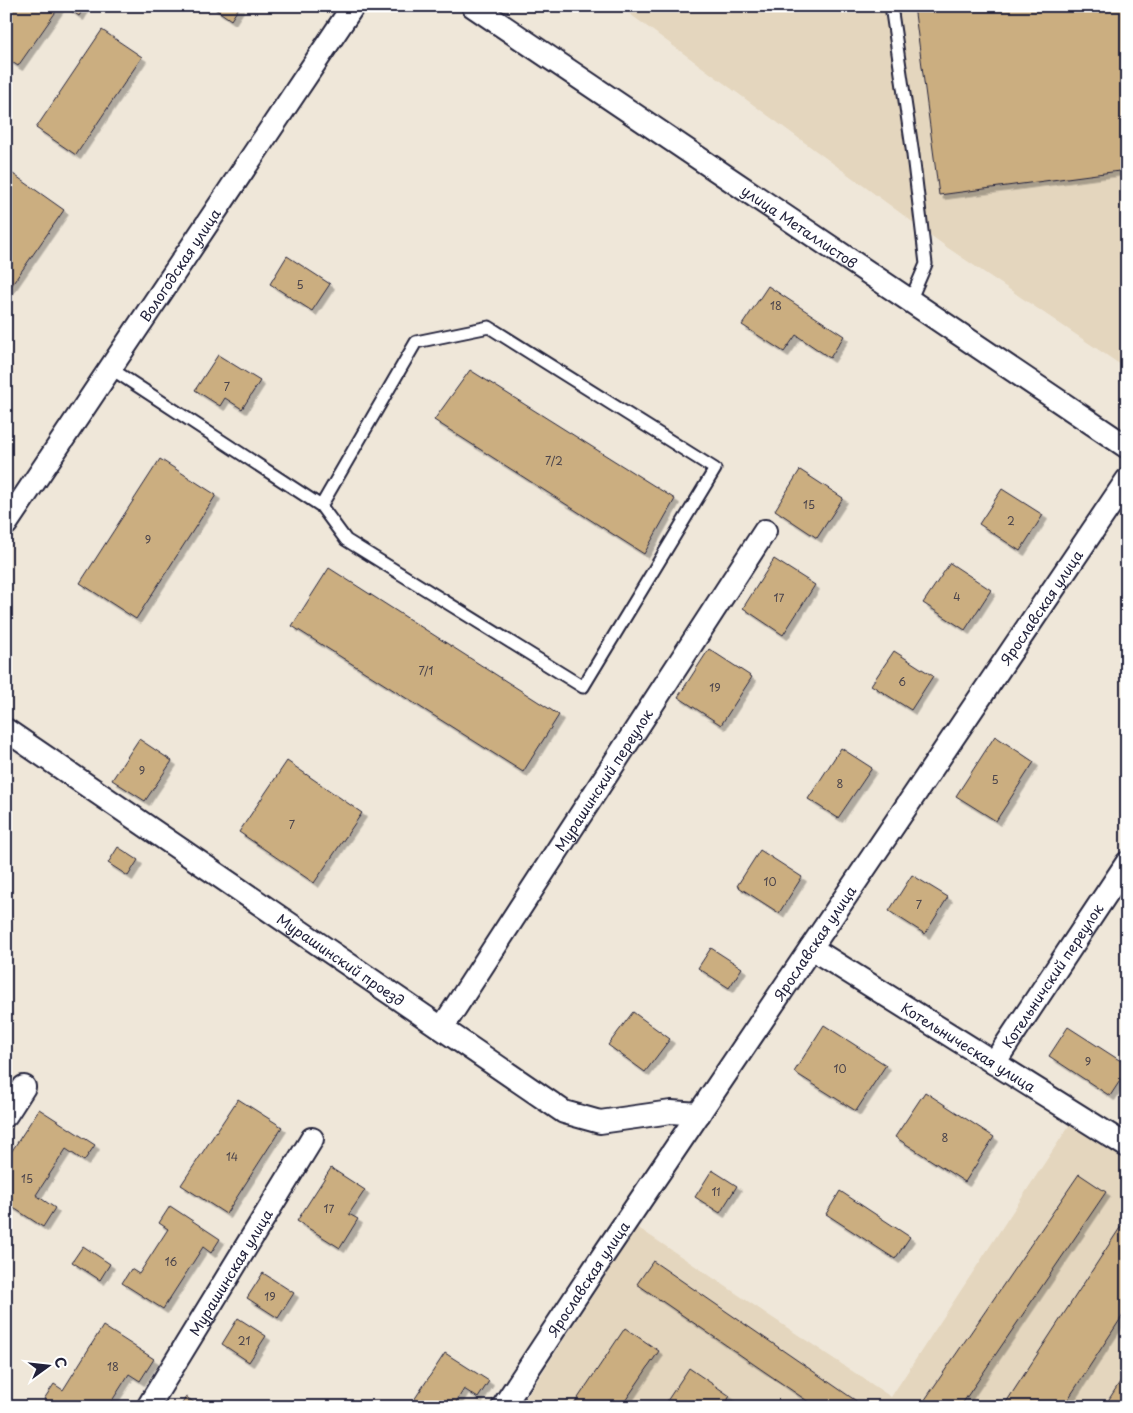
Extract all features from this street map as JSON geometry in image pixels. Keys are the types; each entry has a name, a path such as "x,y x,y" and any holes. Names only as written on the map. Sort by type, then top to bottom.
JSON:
{"street":[{"name":"Вологодская улица","path":"6,524 353,6"},
{"name":"улица Металлистов","path":"473,6 1127,446"},
{"name":"Ярославская улица","path":"503,1407 594,1269 1127,480"},
{"name":"Мурашинский переулок","path":"442,1028 765,531"},
{"name":"Мурашинский проезд","path":"6,730 564,1112 600,1122 671,1112 699,1114"},
{"name":"Котельничский переулок","path":"994,1063 1127,863"},
{"name":"Котельническая улица","path":"811,948 1127,1146"},
{"path":"6,1115 24,1087"},
{"name":"Мурашинская улица","path":"148,1407 312,1139"}],"lane":[{"path":"891,6 913,155 926,264 910,301"},
{"path":"110,368 321,506 346,540 583,686 715,469 488,327 416,342 321,506"}],"shaded area":[{"path":"619,6 1127,6 1127,369 948,248"},
{"path":"1078,1112 1127,1147 1127,1407 520,1407 637,1227 891,1397"}],"building":[{"path":"6,6 60,6 18,66 6,58"},
{"path":"65,6 85,6 79,16"},
{"path":"211,6 240,6 231,20"},
{"path":"914,6 1127,6 1127,170 939,195"},
{"path":"102,30 142,57 76,155 36,128"},
{"path":"6,169 64,210 7,292 6,291"},
{"path":"287,256 330,284 312,311 270,284"},
{"path":"768,286 844,336 830,358 796,335 784,352 742,325"},
{"path":"218,355 260,381 242,409 225,398 220,406 195,390"},
{"path":"470,370 675,499 644,554 434,420"},
{"path":"160,459 216,495 136,619 80,583"},
{"path":"800,470 843,498 817,538 775,510"},
{"path":"1002,489 1043,515 1020,551 979,524"},
{"path":"774,559 815,585 783,635 743,608"},
{"path":"950,563 991,590 965,630 923,603"},
{"path":"329,568 559,715 523,772 292,626"},
{"path":"709,649 752,677 721,725 678,697"},
{"path":"894,651 933,676 911,710 871,685"},
{"path":"995,736 1034,762 996,821 956,796"},
{"path":"139,739 172,761 145,801 112,780"},
{"path":"841,748 872,768 838,818 808,799"},
{"path":"287,761 362,813 314,883 239,832"},
{"path":"118,847 138,860 128,876 108,863"},
{"path":"760,850 802,877 779,913 737,886"},
{"path":"912,875 948,897 925,934 889,911"},
{"path":"711,948 742,968 729,988 698,968"},
{"path":"633,1012 670,1039 645,1072 608,1045"},
{"path":"824,1025 886,1065 856,1111 794,1072"},
{"path":"1068,1027 1127,1065 1127,1070 1110,1096 1049,1056"},
{"path":"925,1092 994,1137 965,1182 895,1137"},
{"path":"238,1099 282,1127 226,1214 181,1185"},
{"path":"39,1109 95,1145 84,1161 66,1149 36,1195 55,1208 43,1227 6,1203 6,1160"},
{"path":"331,1168 365,1190 349,1214 358,1219 340,1248 297,1221"},
{"path":"712,1170 737,1186 720,1213 695,1197"},
{"path":"1079,1174 1106,1192 960,1407 920,1407"},
{"path":"840,1191 910,1237 895,1259 826,1214"},
{"path":"170,1206 220,1239 211,1253 203,1247 163,1309 122,1283 131,1269 139,1274 168,1229 159,1223"},
{"path":"1127,1217 1127,1309 1063,1407 1003,1407"},
{"path":"83,1246 110,1264 100,1280 72,1262"},
{"path":"653,1261 865,1407 816,1407 637,1284"},
{"path":"263,1273 294,1293 278,1318 247,1298"},
{"path":"238,1318 266,1336 249,1362 222,1344"},
{"path":"103,1326 154,1359 140,1381 129,1374 108,1407 56,1407 44,1399 54,1384 63,1390"},
{"path":"625,1328 659,1351 621,1407 572,1407"},
{"path":"445,1353 489,1381 478,1398 464,1389 453,1407 419,1407 412,1403"},
{"path":"689,1368 730,1396 723,1407 663,1407"},
{"path":"1127,1371 1127,1407 1104,1407"},
{"path":"186,1397 201,1407 180,1407"}]}
